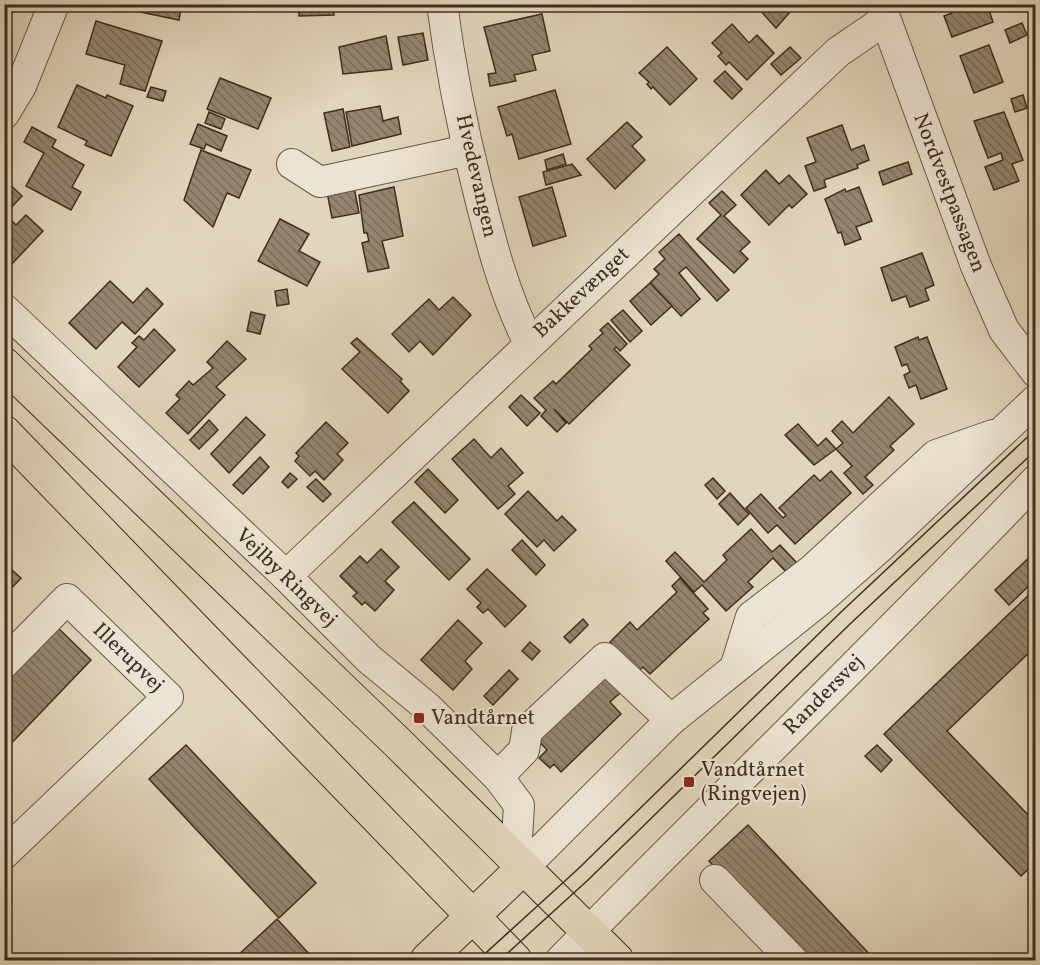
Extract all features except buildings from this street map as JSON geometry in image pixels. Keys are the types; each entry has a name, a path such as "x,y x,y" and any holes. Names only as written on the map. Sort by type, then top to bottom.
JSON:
{"main road":[{"name":"Vejlby Ringvej","path":"4,364 524,867 617,960"},
{"path":"4,432 100,528 471,918 515,960"},
{"path":"427,960 524,867"}],"street":[{"path":"4,114 21,86 54,4"},
{"name":"Hvedevangen","path":"442,4 468,150 488,230 514,313 529,343"},
{"name":"Bakkevænget","path":"286,576 529,343 883,12"},
{"name":"Nordvestpassagen","path":"883,12 976,266 1004,330 1035,372"},
{"path":"292,164 320,182 468,150"},
{"name":"Vejlby Ringvej","path":"4,309 286,576 369,659 427,707 498,777 519,805 516,855 524,867"},
{"path":"524,867 671,720 736,665 820,600 879,548 1035,400"},
{"name":"Randersvej","path":"561,960 954,566 1035,480"},
{"name":"Illerupvej","path":"4,663 67,599 168,697 4,854"},
{"path":"498,777 524,750 527,731 605,658 671,720"},
{"path":"715,880 792,960"}],"tram line":[{"path":"478,960 578,869 840,613 1036,429"},
{"path":"500,960 588,880 850,624 1036,450"}],"place":[{"name":"Vandtårnet","path":"419,718"},
{"name":"Vandtårnet (Ringvejen)","path":"689,782"}]}
